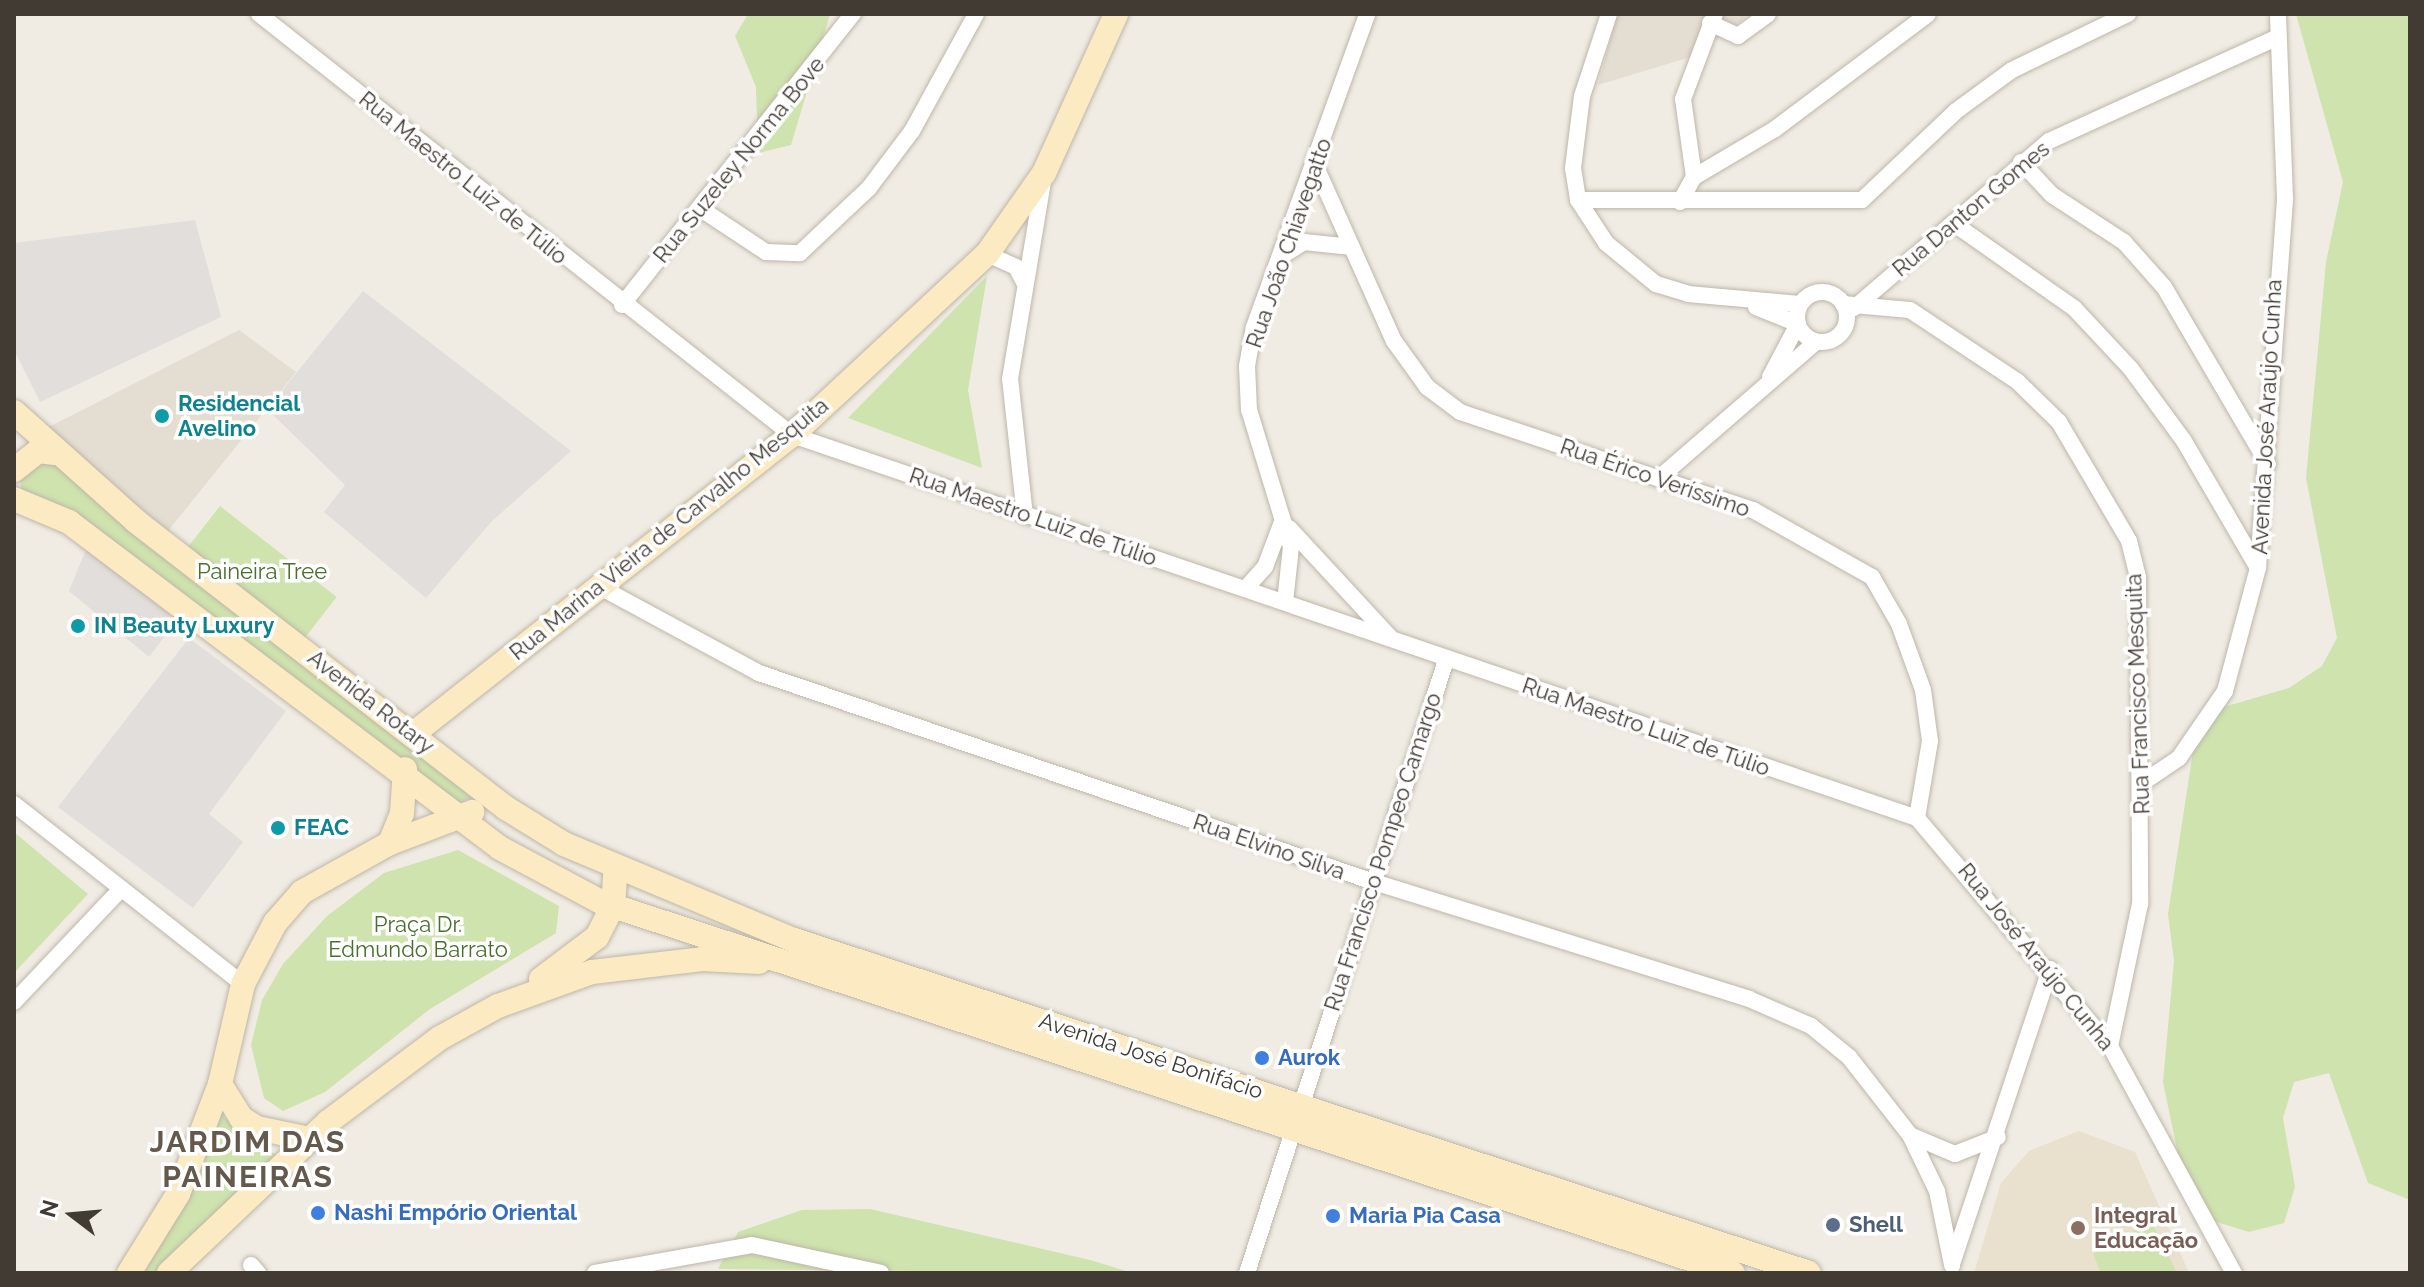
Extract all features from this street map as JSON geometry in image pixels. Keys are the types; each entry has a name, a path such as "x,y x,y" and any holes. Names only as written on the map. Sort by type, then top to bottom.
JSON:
{"main road":[{"name":"Rua Marina Vieira de Carvalho Mesquita","path":"413,734 792,435 987,254 1044,173 1116,14"},
{"name":"Avenida Rotary","path":"14,412 55,453 506,808"},
{"path":"14,470 30,454 55,453"},
{"name":"Avenida Rotary","path":"15,497 69,522 405,769"},
{"path":"390,843 402,813 405,769"},
{"name":"Avenida José Bonifácio","path":"405,769 460,817 549,878 613,906 1809,1273"},
{"path":"129,1273 178,1194 220,1084 243,984 275,923 302,892 390,843 460,817 506,808"},
{"name":"Avenida José Bonifácio","path":"506,808 616,867 791,939 1733,1273"},
{"path":"498,1006 576,957 613,906 616,867"},
{"name":"Avenida José Bonifácio","path":"169,1273 310,1139 440,1038 498,1006 592,972 702,959 798,963"},
{"path":"220,1084 241,1118 257,1128 310,1139"}],"street":[{"name":"Rua Maestro Luiz de Túlio","path":"259,14 622,305 792,435 1917,818"},
{"name":"Rua Suzeley Norma Bove","path":"622,305 853,14"},
{"path":"701,209 766,252 800,253 869,188 903,142 976,14"},
{"name":"Rua João Chiavegatto","path":"1285,602 1291,547 1249,410 1247,366 1280,257 1316,167 1367,14"},
{"path":"1609,14 1574,134 1578,200 1606,243 1656,284 1743,302 1800,304 1821,291 1850,307 1837,337 1816,342 1659,478"},
{"path":"1694,177 1683,99 1713,18 1738,36 1768,14"},
{"path":"1680,202 1694,177 1775,129 1928,14"},
{"path":"1578,200 1862,200 1956,111 2012,70 2128,14"},
{"name":"Avenida José Araújo Cunha","path":"2142,783 2179,758 2225,691 2258,568 2269,466 2285,198 2278,14"},
{"name":"Rua Danton Gomes","path":"1850,307 1953,223 2021,162 2085,122 2278,37"},
{"path":"2021,162 2052,195 2124,242 2164,287 2269,466"},
{"name":"Rua Érico Veríssimo","path":"1316,167 1394,341 1427,387 1460,412 1753,510 1872,577 1923,690 1930,741 1917,818"},
{"name":"Rua Marina Vieira de Carvalho Mesquita","path":"1025,516 1010,379 1044,173"},
{"path":"1953,223 2074,308 2131,369 2184,441 2258,568"},
{"path":"1280,257 1304,242 1352,247"},
{"path":"987,254 1016,267 1024,282"},
{"path":"1743,302 1798,324 1816,342"},
{"path":"1766,385 1798,324 1800,304"},
{"name":"Rua Francisco Mesquita","path":"1850,307 1910,310 1944,326 2017,381 2059,422 2113,504 2138,578 2142,783 2140,904 2110,1046"},
{"path":"1246,588 1265,567 1283,521 1396,642"},
{"name":"Rua Elvino Silva","path":"600,587 759,673 1374,882 1749,999 1811,1026 1849,1057 1910,1135 1937,1191 1950,1269"},
{"name":"Rua Francisco Pompeo Camargo","path":"1247,1273 1295,1116 1446,660"},
{"path":"14,804 243,984"},
{"name":"Rua José Araújo Cunha","path":"1917,818 2050,969 2110,1046 2234,1273"},
{"path":"14,1002 121,889"},
{"path":"1950,1269 1998,1137 2050,969"},
{"path":"1910,1135 1955,1154 1998,1137"},
{"path":"595,1273 752,1245 881,1273"}],"shaded area":[{"path":"1617,14 1749,14 1697,55 1598,85"},
{"path":"195,220 221,317 40,402 14,350 14,243"},
{"path":"363,291 571,451 491,522 426,598 324,512 345,485 267,409"},
{"path":"239,330 296,372 168,531 45,429"},
{"path":"87,547 180,616 149,657 69,591"},
{"path":"189,638 286,711 209,814 243,842 193,908 58,807"},
{"name":"Integral Educação","path":"2079,1131 2135,1152 2189,1273 1974,1273 2001,1183 2029,1151"}],"green space":[{"path":"748,14 830,14 791,145 758,153 756,87 735,36"},
{"path":"2296,14 2410,14 2410,1200 2368,1183 2329,1073 2294,1082 2283,1118 2295,1187 2284,1223 2249,1232 2207,1219 2179,1159 2163,1082 2174,961 2168,914 2195,739 2210,711 2289,688 2322,666 2337,638 2306,478 2326,262 2343,182"},
{"path":"987,276 968,390 982,468 848,418"},
{"path":"53,459 478,795 455,804 22,494 19,474 28,463"},
{"name":"Paineira Tree","path":"220,506 337,597 304,639 187,548"},
{"path":"14,832 88,894 14,973"},
{"name":"Praça Dr. Edmundo Barrato","path":"458,850 559,906 556,933 430,1009 325,1092 283,1111 264,1098 251,1045 262,1000 283,964 327,916 384,873"},
{"path":"221,1114 254,1146 278,1155 155,1273 140,1273 187,1203"},
{"path":"870,1209 1090,1260 1133,1273 718,1269 738,1232 802,1210"},
{"path":"2151,1221 2177,1273 2101,1273 2093,1254"}],"place":[{"name":"Residencial Avelino","path":"162,416"},
{"name":"IN Beauty Luxury","path":"78,626"},
{"name":"FEAC","path":"278,828"},
{"name":"Aurok","path":"1262,1058"},
{"name":"Nashi Empório Oriental","path":"318,1213"},
{"name":"Maria Pia Casa","path":"1333,1216"},
{"name":"Shell","path":"1833,1225"},
{"name":"Integral Educação","path":"2078,1228"}],"district":[{"name":"JARDIM DAS PAINEIRAS","path":"248,1159"}]}
